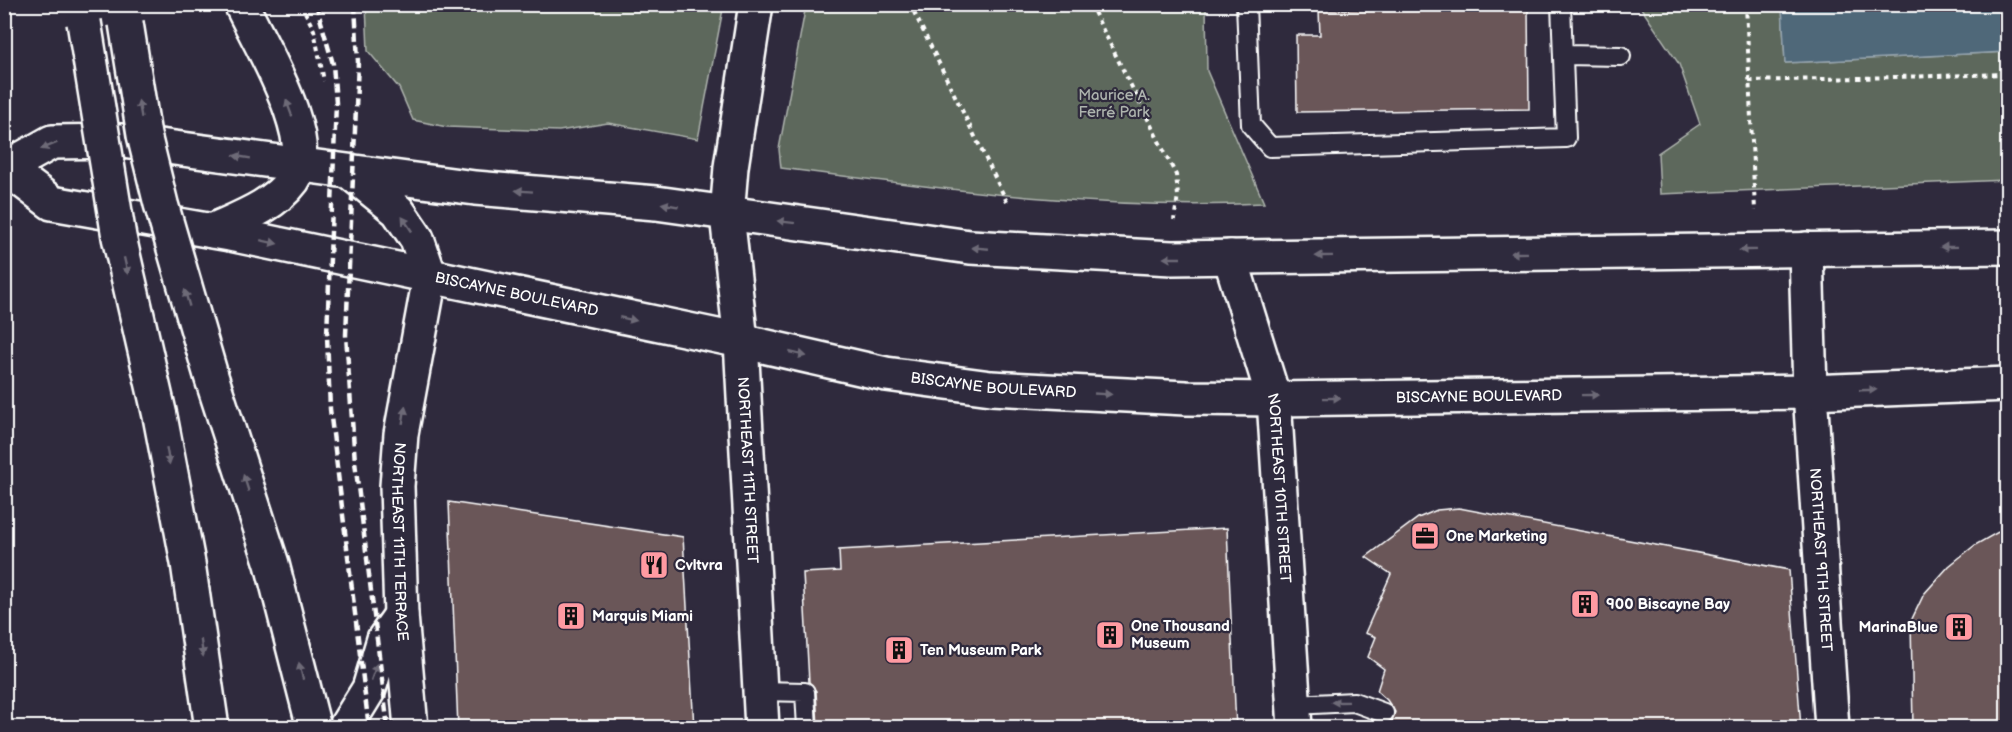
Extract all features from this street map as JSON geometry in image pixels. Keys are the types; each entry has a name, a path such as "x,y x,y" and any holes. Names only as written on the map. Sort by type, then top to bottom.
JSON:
{"main road":[{"path":"212,231 269,202 293,179 300,166 298,138 291,112 241,4"},
{"name":"NORTHEAST 11TH STREET","path":"756,4 731,167 728,215 741,341 762,728"},
{"path":"83,13 119,237 160,416 188,563 212,728"},
{"path":"125,14 144,135 161,204 209,369 272,564 314,728"},
{"name":"BISCAYNE BOULEVARD","path":"2007,247 1172,258 1038,253 899,238 656,203 475,188 351,173 122,141 52,142 6,169 52,203 212,231 741,341 886,374 991,388 1186,398 1274,399 1810,392 2007,384"},
{"path":"351,173 398,211 417,239 430,277"},
{"name":"NORTHEAST 9TH STREET","path":"1806,249 1810,392 1832,728"},
{"name":"NORTHEAST 10TH STREET","path":"1230,257 1274,399 1294,716"},
{"name":"NORTHEAST 11TH TERRACE","path":"411,728 397,536 399,460 407,393 430,277"},
{"path":"345,728 369,689 384,639 401,615"}],"lane":[{"path":"1246,4 1251,125 1269,147 1566,138 1561,4"},
{"path":"1564,55 1621,56"},
{"path":"760,691 805,692 807,728"},
{"path":"1294,716 1354,702 1384,713"}],"path":[{"path":"301,4 314,30 324,81"},
{"path":"910,4 1009,206"},
{"path":"1090,4 1176,175 1178,196 1174,220"},
{"path":"1746,4 1755,211"},
{"path":"1749,81 2007,74"}],"green space":[{"path":"366,5 721,5 723,9 698,139 608,123 559,131 447,127 413,120 399,88 368,51"},
{"name":"Maurice A. Ferré Park","path":"806,5 1206,5 1207,71 1264,203 1203,205 1082,201 962,190 781,168 779,149"},
{"path":"1639,5 1782,5 1785,63 2007,52 2007,180 1660,194 1658,153 1700,124 1679,64"}],"water":[{"path":"1782,5 2007,5 2007,52 1785,63"}],"building":[{"path":"1528,6 1529,109 1297,112 1296,35 1320,35 1319,10"},
{"name":"Marquis Miami","path":"449,502 683,537 694,728 458,728"},
{"name":"900 Biscayne Bay","path":"1459,508 1789,570 1801,728 1379,728 1381,724 1392,721 1395,712 1377,691 1384,669 1368,657 1376,637 1365,633 1391,574 1366,557 1418,518 1437,510"},
{"name":"MarinaBlue","path":"2007,527 2007,728 1913,728 1911,621 1924,594 1949,566 1975,545"},
{"path":"1227,528 1236,728 818,728 816,691 809,682 803,573 840,571 839,550"}],"railway":[{"path":"316,4 333,64 336,103 327,335 330,409 369,728"},
{"path":"355,4 358,62 346,335 355,462 388,728"}],"place":[{"name":"One Marketing","path":"1425,536"},
{"name":"Cvltvra","path":"654,565"},
{"name":"900 Biscayne Bay","path":"1585,604"},
{"name":"Marquis Miami","path":"571,616"},
{"name":"MarinaBlue","path":"1959,627"},
{"name":"One Thousand Museum","path":"1110,635"},
{"name":"Ten Museum Park","path":"899,650"}]}
